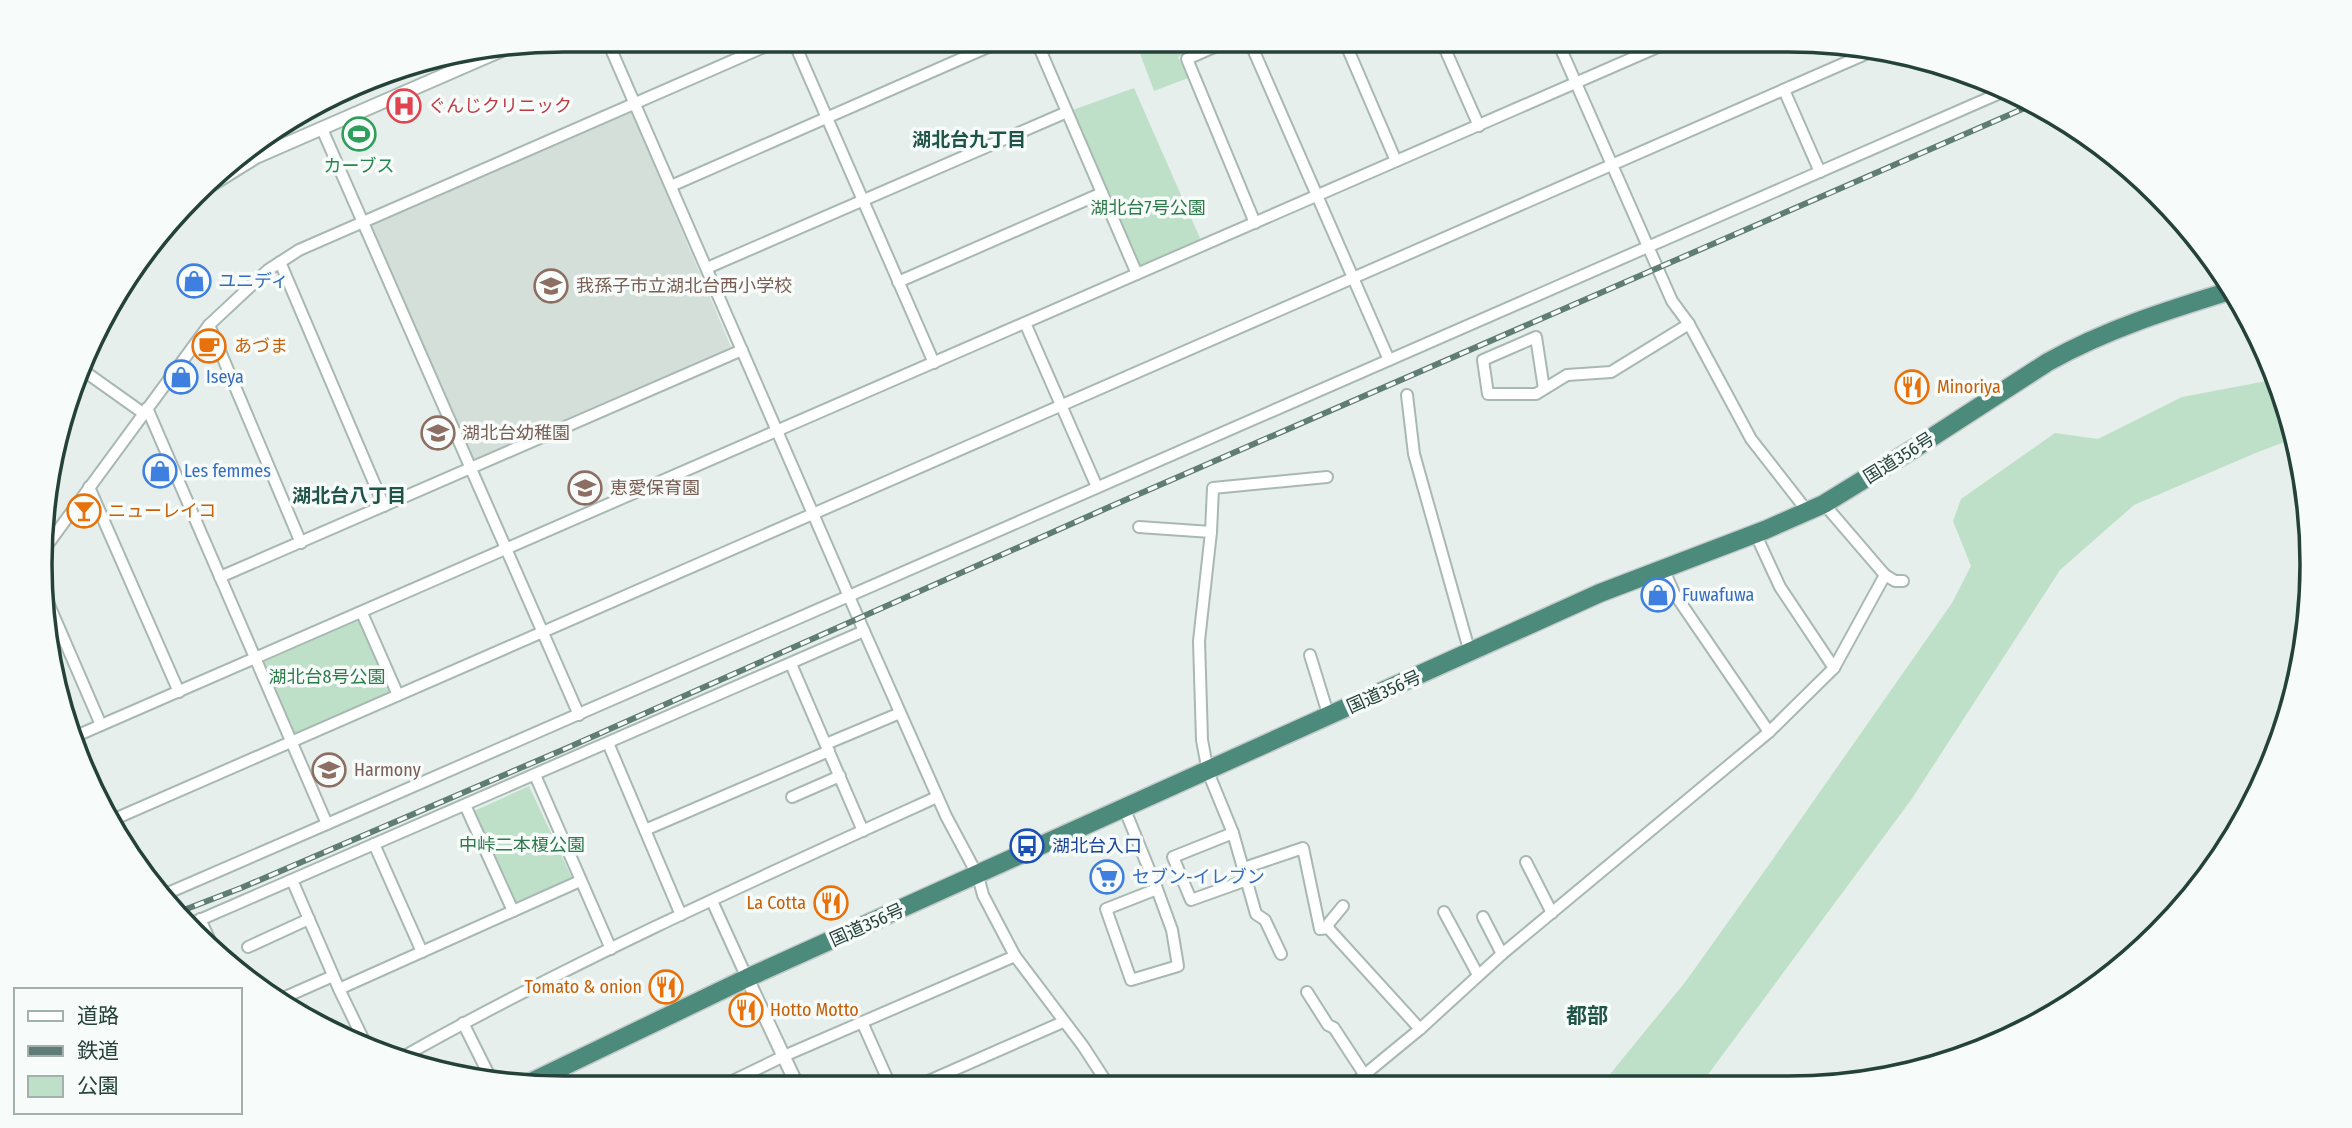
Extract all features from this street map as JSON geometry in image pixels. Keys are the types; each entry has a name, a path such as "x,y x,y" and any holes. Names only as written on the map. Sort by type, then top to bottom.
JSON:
{"highway":[{"name":"国道356号","path":"546,1075 747,978 1470,653 1663,568 1816,508 2081,344 2141,319 2222,293"}],"street":[{"path":"612,52 937,797 978,876 983,895 1015,956 1102,1076"},
{"path":"54,536 209,325 226,307 280,262 299,250 752,52"},
{"path":"798,52 934,363"},
{"path":"671,186 977,52"},
{"path":"1041,52 1137,274"},
{"path":"1203,52 1187,59 1255,223"},
{"path":"1254,52 1389,360"},
{"path":"1349,52 1396,161"},
{"path":"1446,52 1479,126"},
{"path":"1562,52 1672,301 1689,324 1751,439 1816,508 1885,575 1895,581 1903,581"},
{"path":"82,734 1647,52"},
{"path":"119,817 1858,57"},
{"path":"248,162 480,60"},
{"path":"1784,90 1820,172"},
{"path":"171,892 1994,96"},
{"path":"707,268 1067,112"},
{"path":"322,129 579,715"},
{"path":"898,282 1102,193"},
{"path":"280,262 384,506"},
{"path":"1025,323 1097,487"},
{"path":"1544,389 1536,337 1483,360 1488,394 1536,394 1567,375 1611,372 1689,324"},
{"path":"209,325 301,542"},
{"path":"220,577 742,350"},
{"path":"89,374 145,410 327,824"},
{"path":"1407,395 1414,454 1470,653"},
{"path":"1281,954 1265,920 1256,914 1233,833 1208,772 1202,740 1199,642 1213,488 1327,477"},
{"path":"89,487 179,692"},
{"path":"1139,527 1211,532"},
{"path":"1755,533 1780,587 1834,668"},
{"path":"1663,568 1674,593 1769,732"},
{"path":"1307,992 1364,1074 1420,1029 1502,954 1769,732 1834,668 1885,575"},
{"path":"362,613 398,695"},
{"path":"56,621 102,725"},
{"path":"197,921 864,631"},
{"path":"1310,655 1329,717"},
{"path":"791,664 863,831"},
{"path":"645,830 900,713"},
{"path":"608,743 681,915"},
{"path":"535,775 611,949"},
{"path":"792,797 840,776"},
{"path":"412,1052 463,1023 611,949 937,797"},
{"path":"465,805 513,911"},
{"path":"1125,810 1157,889 1172,930 1178,966 1131,980 1107,909 1157,889"},
{"path":"1233,833 1173,857 1191,900 1247,880"},
{"path":"374,844 422,952"},
{"path":"1244,868 1303,848 1320,929 1328,928"},
{"path":"1526,862 1552,913"},
{"path":"292,880 333,976 361,1034"},
{"path":"339,989 580,881"},
{"path":"712,901 792,1076"},
{"path":"1328,928 1343,906"},
{"path":"1444,912 1478,975"},
{"path":"1483,917 1502,954"},
{"path":"200,919 204,928"},
{"path":"248,947 309,919"},
{"path":"1328,928 1420,1029"},
{"path":"743,1076 1015,956"},
{"path":"290,995 333,976"},
{"path":"862,1022 886,1076"},
{"path":"940,1076 1063,1022"},
{"path":"463,1023 486,1069"}],"shaded area":[{"name":"我孫子市立湖北台西小学校","path":"631,111 731,347 473,460 370,224"}],"green space":[{"path":"1139,52 1189,52 1178,57 1188,78 1154,91"},
{"path":"1624,52 1648,52 1628,61"},
{"name":"湖北台7号公園","path":"1134,88 1203,245 1137,274 1067,112"},
{"path":"2266,381 2284,442 2134,505 2060,570 1911,800 1707,1076 1609,1076 1686,981 1952,603 1971,566 1953,521 1961,499 2055,433 2098,439 2182,397"},
{"name":"湖北台8号公園","path":"362,613 398,695 292,742 256,659"},
{"name":"中峠二本榎公園","path":"529,786 572,878 515,904 472,812"}],"railway":[{"path":"186,909 567,748 1107,508 2022,109"}],"place":[{"name":"ぐんじクリニック","path":"404,106"},
{"name":"カーブス","path":"359,134"},
{"name":"ユニディ","path":"194,281"},
{"name":"我孫子市立湖北台西小学校","path":"551,286"},
{"name":"あづま","path":"209,346"},
{"name":"Iseya","path":"181,377"},
{"name":"Minoriya","path":"1912,387"},
{"name":"湖北台幼稚園","path":"438,433"},
{"name":"Les femmes","path":"160,471"},
{"name":"恵愛保育園","path":"585,488"},
{"name":"ニューレイコ","path":"84,511"},
{"name":"Fuwafuwa","path":"1658,595"},
{"name":"Harmony","path":"329,770"},
{"name":"湖北台入口","path":"1027,846"},
{"name":"セブン-イレブン","path":"1107,877"},
{"name":"La Cotta","path":"831,903"},
{"name":"Tomato & onion","path":"666,987"},
{"name":"Hotto Motto","path":"746,1010"}],"district":[{"name":"湖北台九丁目","path":"969,139"},
{"name":"湖北台八丁目","path":"349,495"},
{"name":"都部","path":"1587,1016"}]}
